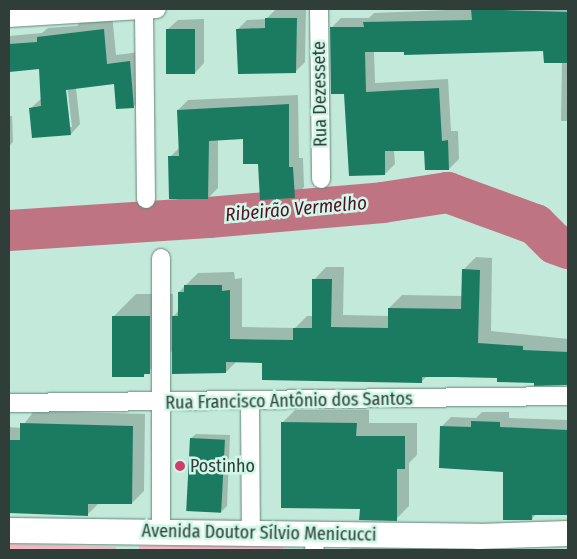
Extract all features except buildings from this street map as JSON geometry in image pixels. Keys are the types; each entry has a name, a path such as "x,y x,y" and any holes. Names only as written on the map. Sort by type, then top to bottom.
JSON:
{"main road":[{"name":"Avenida Doutor Sílvio Menicucci","path":"9,530 251,533 316,542 568,533"}],"street":[{"path":"9,18 150,9 146,199"},
{"name":"Rua Dezessete","path":"320,9 321,179"},
{"path":"161,258 161,531"},
{"name":"Rua Francisco Antônio dos Santos","path":"9,403 250,402 568,396"},
{"path":"250,402 251,533"}],"shaded area":[{"path":"9,544 116,547 116,550 9,550"},
{"path":"283,544 283,550 139,550 139,546"}],"waterway":[{"name":"Ribeirão Vermelho","path":"9,230 208,217 382,202 447,192 535,224 554,243 568,248"}],"place":[{"name":"Postinho","path":"180,466"}]}
